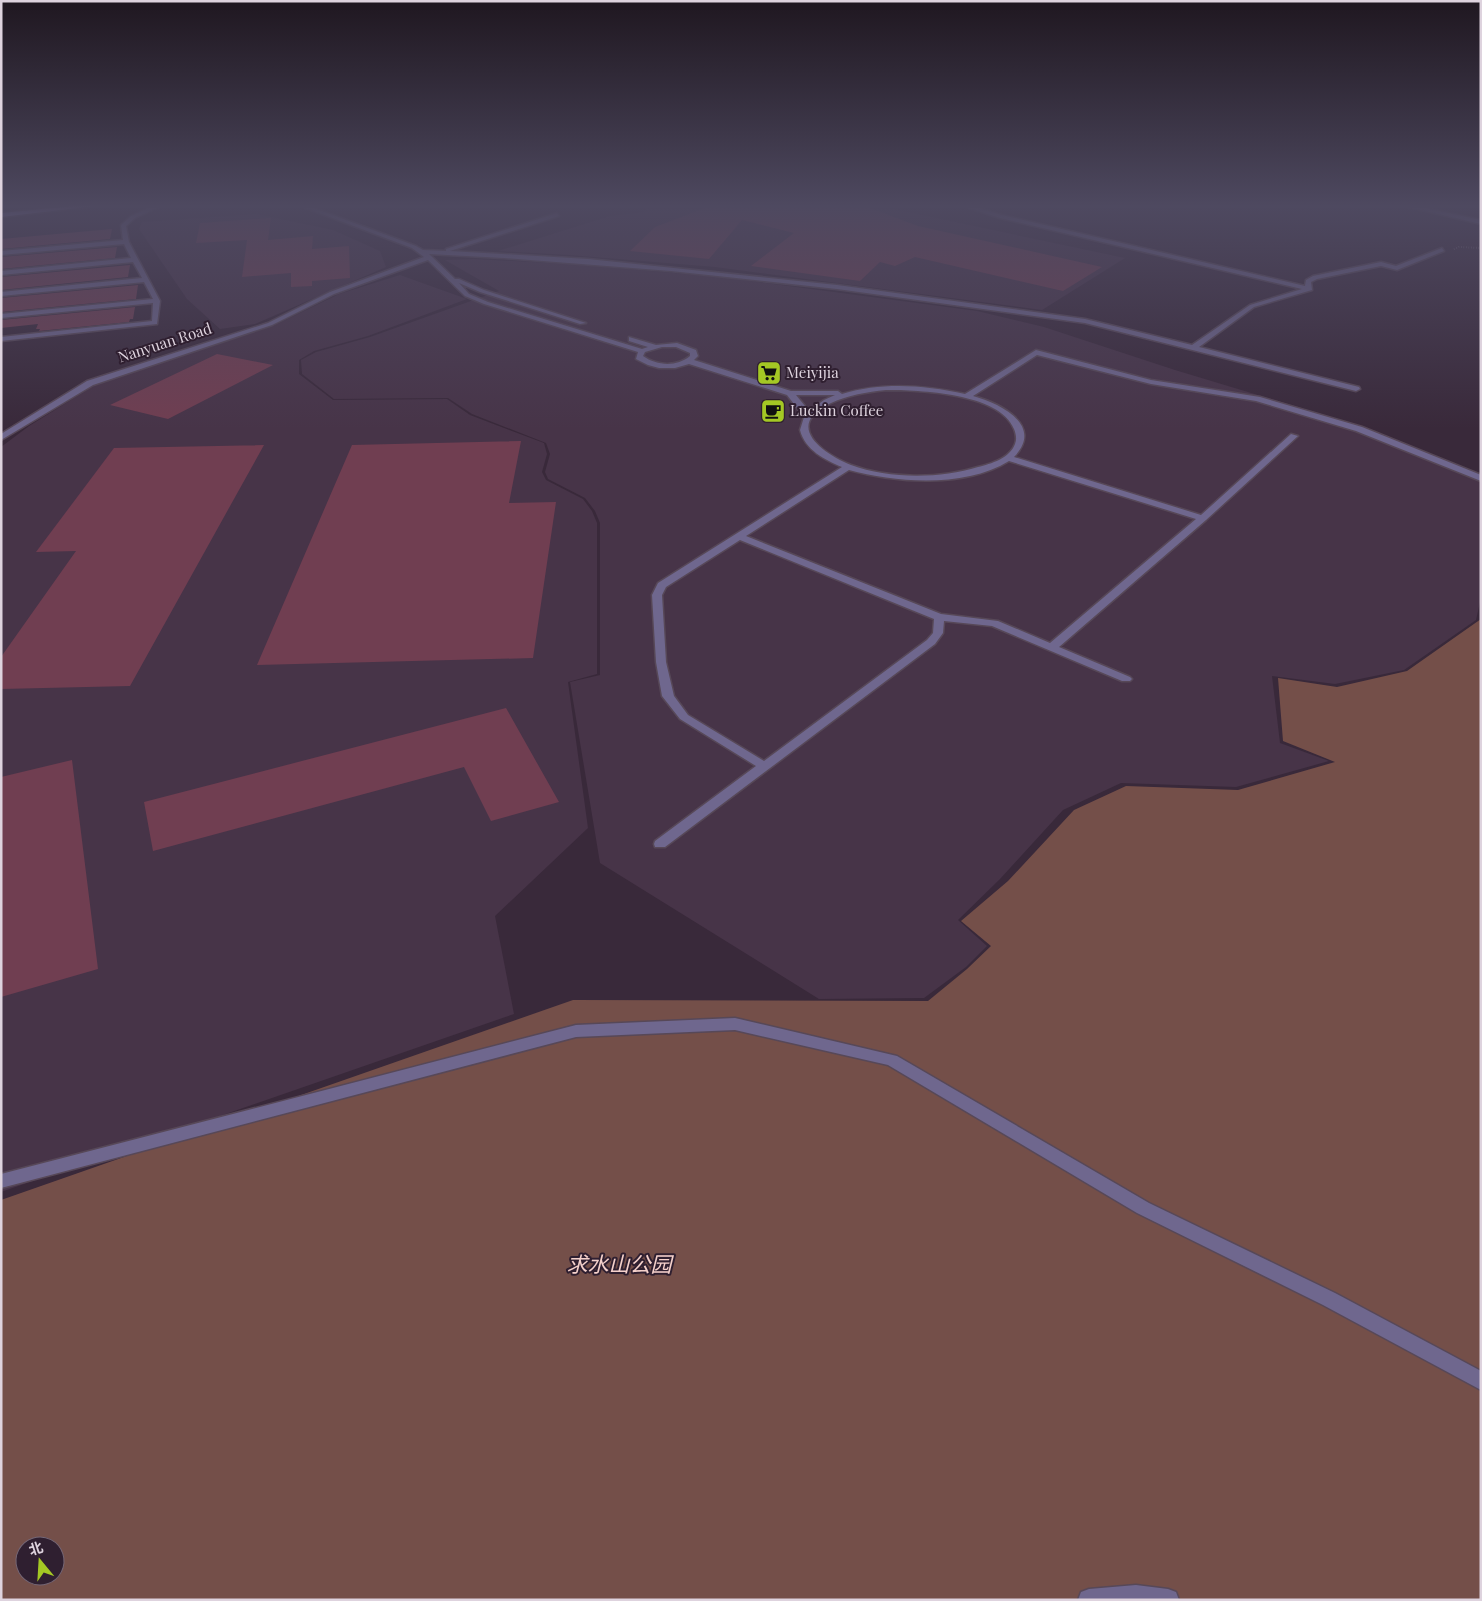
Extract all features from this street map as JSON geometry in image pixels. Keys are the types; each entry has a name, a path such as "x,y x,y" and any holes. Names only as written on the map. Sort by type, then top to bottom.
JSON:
{"street":[{"path":"1,294 146,280 157,301 155,323 1,339"},
{"name":"Nanyuan Road","path":"1,438 90,383 270,324 332,293 368,280"},
{"path":"454,280 467,294 486,303 642,351 654,346 669,345 685,347 693,352 692,358 688,361 673,365 656,365 647,363 639,357 642,351"},
{"path":"457,280 482,291 591,326"},
{"path":"776,280 1085,321 1356,389"},
{"path":"1271,280 1310,289"},
{"path":"1310,280 1307,284 1310,289"},
{"path":"1196,348 1252,306 1310,289"},
{"path":"1,316 157,301"},
{"path":"618,335 654,346"},
{"path":"967,396 1036,352 1151,382 1257,399 1358,429 1481,478"},
{"path":"688,361 790,393 851,393"},
{"path":"904,387 937,390 967,396 999,410 1013,420 1018,428 1019,444 1009,458 982,470 933,478 894,477 848,466 823,454 812,446 804,431 808,416 824,403 851,393 904,387"},
{"path":"790,393 808,416"},
{"path":"1051,648 1203,518 1294,436"},
{"path":"1009,458 1203,518"},
{"path":"764,766 684,717 668,696 661,662 656,595 662,585 848,466"},
{"path":"739,536 939,617 994,623 1126,679"},
{"path":"660,844 931,642 938,633 939,617"},
{"path":"1,1180 576,1031 735,1024 892,1060 1143,1208 1329,1299 1481,1381"},
{"path":"1089,1600 1136,1596 1168,1600"}],"shaded area":[{"path":"174,280 357,280 255,324 220,329 187,299"},
{"path":"385,280 413,280 467,299 368,336 314,351 299,360 299,374 333,400 447,399 470,415 544,443 547,454 542,472 546,480 583,499 592,511 597,523 597,674 568,682 588,828 495,916 514,1014 1,1192 1,447 29,426 95,385 275,325 339,294"},
{"path":"479,280 741,280 977,311 1044,327 1175,370 1361,426 1481,475 1481,598 1476,620 1404,670 1335,684 1272,676 1280,743 1329,761 1236,787 1121,783 1063,810 1000,879 958,920 987,946 966,967 924,998 819,999 600,863 570,682 600,675 600,523 595,511 585,498 548,479 545,472 550,454 546,443 472,414 448,398 334,399 302,374 301,360 316,352 370,337 499,291"},
{"path":"812,280 1090,280 1042,310"}],"green space":[{"name":"求水山公园","path":"1481,619 1481,1600 1,1600 1,1200 573,1000 928,1001 967,969 991,946 961,921 1008,881 1074,810 1126,786 1238,790 1335,762 1283,741 1278,678 1337,687 1407,671"}],"building":[{"path":"1,280 101,280 1,290"},
{"path":"291,280 328,280 312,281 312,286 291,287"},
{"path":"1014,280 1081,280 1063,291"},
{"path":"138,285 136,299 1,312 1,298"},
{"path":"135,307 133,319 130,319 129,322 39,331 40,329 36,329 38,324 1,328 1,320"},
{"path":"217,354 273,365 168,419 110,405"},
{"path":"521,441 509,503 556,502 533,658 257,665 352,445"},
{"path":"264,445 130,686 1,689 1,657 76,551 36,552 114,448"},
{"path":"506,708 559,802 491,821 464,767 153,851 144,802"},
{"path":"72,760 98,969 1,997 1,777"}],"place":[{"name":"Meiyijia","path":"769,373"},
{"name":"Luckin Coffee","path":"773,411"}]}
